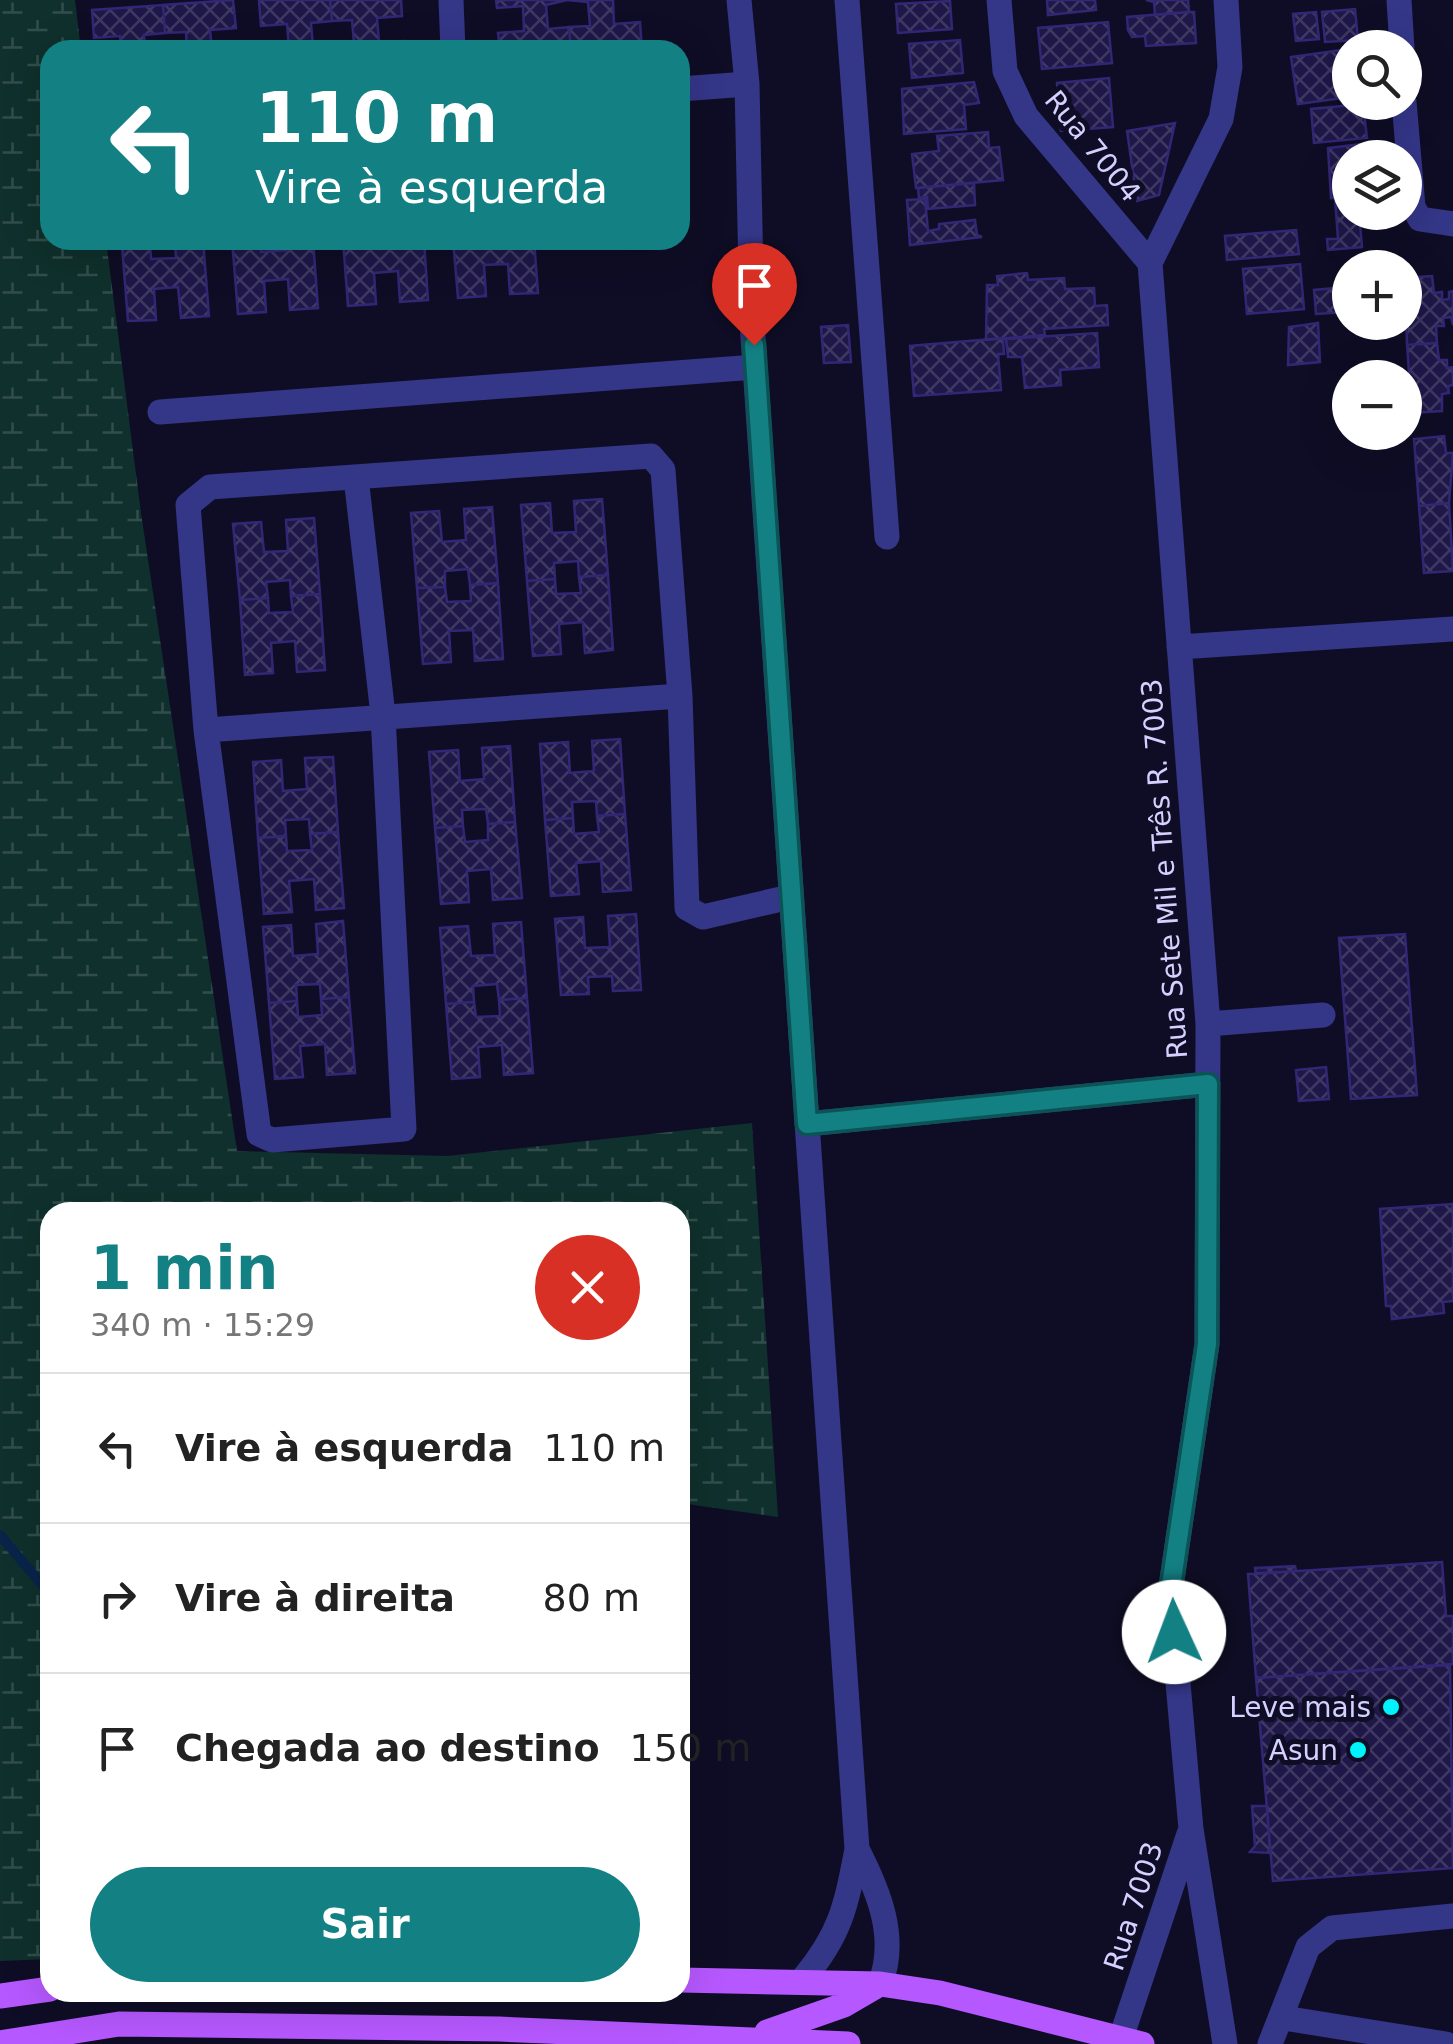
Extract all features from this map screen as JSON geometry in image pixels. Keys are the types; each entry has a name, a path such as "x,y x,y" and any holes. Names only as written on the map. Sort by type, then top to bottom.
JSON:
{"main road":[{"path":"690,1980 803,1979 880,1984 940,1994 1131,2041"},
{"path":"748,2038 844,2005 880,1984"},
{"path":"0,1996 40,1990"},
{"path":"0,2042 97,2036 119,2024 499,2037 748,2038 848,2044"}],"street":[{"path":"451,0 453,40"},
{"path":"739,0 747,84 755,367 857,1850 850,1894 834,1940 803,1979"},
{"path":"847,0 887,537"},
{"name":"Rua 7004","path":"999,0 1004,71 1026,116 1150,262"},
{"path":"1150,262 1220,119 1230,67 1226,0"},
{"path":"1399,0 1401,30"},
{"path":"690,88 747,84"},
{"path":"1406,120 1413,207 1420,219 1453,224"},
{"name":"Rua Sete Mil e Três R. 7003","path":"1150,262 1208,1024 1207,1344 1170,1593 1191,1829"},
{"path":"160,412 755,367"},
{"path":"356,477 383,715 404,1129 272,1140 259,1134 206,730 188,505 210,488 356,477 651,456 663,470 680,696 687,908 703,917 790,897"},
{"path":"1179,647 1453,629"},
{"path":"206,730 680,696"},
{"path":"1208,1024 1323,1016"},
{"path":"807,1124 1208,1084"},
{"name":"Rua 7003","path":"1131,2041 1191,1829"},
{"name":"Rua 7003","path":"1191,1829 1225,2044"},
{"path":"857,1850 876,1884 887,1934 889,1953 880,1984"},
{"path":"1270,2044 1284,2018 1308,1948 1332,1928 1453,1916"},
{"path":"1284,2018 1446,2044"}],"green space":[{"path":"0,0 75,0 80,40 40,40 40,250 107,250 141,513 237,1151 447,1156 752,1123 778,1517 690,1504 690,1202 40,1202 40,1959 0,1961"}],"building":[{"path":"233,0 236,28 210,30 211,40 186,40 186,32 165,33 163,5"},
{"path":"259,0 330,0 332,21 311,23 312,40 288,40 287,24 261,26"},
{"path":"330,0 401,0 402,16 377,18 379,40 354,40 352,20 332,21"},
{"path":"496,0 567,0 546,5 548,29 569,27 570,40 499,40 498,33 524,31 523,6 497,8"},
{"path":"567,0 613,0 614,24 640,22 641,40 570,40 569,27 590,26 588,2"},
{"path":"1047,0 1095,0 1096,10 1048,15"},
{"path":"1146,0 1188,0 1189,12 1155,15 1154,2"},
{"path":"950,1 952,29 898,33 896,4"},
{"path":"163,5 165,33 144,35 144,40 120,40 120,36 94,38 92,10"},
{"path":"1355,9 1357,30 1332,30 1332,42 1325,42 1322,12"},
{"path":"1194,12 1196,43 1146,46 1145,36 1132,37 1128,30 1127,17"},
{"path":"1316,12 1319,39 1296,41 1293,14"},
{"path":"1108,22 1112,63 1042,69 1038,28"},
{"path":"960,40 963,73 912,78 909,44"},
{"path":"1332,51 1332,99 1298,104 1291,57"},
{"path":"1109,78 1113,127 1061,131 1057,83"},
{"path":"974,82 979,103 964,105 966,129 904,134 902,89"},
{"path":"1332,107 1332,120 1365,120 1367,138 1314,143 1311,109"},
{"path":"1175,123 1159,195 1137,201 1127,131"},
{"path":"988,132 989,148 999,147 1003,180 916,188 912,154 939,151 937,136"},
{"path":"1328,148 1332,148 1331,198"},
{"path":"974,183 975,205 928,209 927,197 919,198 918,188"},
{"path":"925,199 928,231 939,229 939,224 975,220 977,235 982,237 910,245 907,200"},
{"path":"1296,230 1299,254 1227,260 1225,236"},
{"path":"1337,230 1361,230 1362,247 1328,250 1327,239 1338,239"},
{"path":"122,250 150,250 151,259 176,258 176,250 204,250 209,316 181,318 178,287 154,289 156,320 128,321"},
{"path":"233,250 314,250 318,308 290,310 288,279 264,281 266,312 238,314"},
{"path":"344,250 425,250 428,300 400,302 398,271 374,273 376,304 348,306"},
{"path":"454,250 535,250 538,293 510,294 508,264 484,265 486,296 458,298"},
{"path":"1300,264 1304,309 1247,314 1243,269"},
{"path":"1027,273 1028,280 1064,278 1065,289 1094,288 1095,306 1107,305 1108,325 1044,329 1045,335 986,340 987,285 998,285 997,276"},
{"path":"1432,276 1434,293 1442,292 1442,300 1449,299 1449,292 1453,291 1453,325 1451,317 1443,318 1444,326 1436,326 1437,343 1407,345 1407,340 1422,340 1422,277"},
{"path":"1332,288 1332,313 1316,314 1314,290"},
{"path":"1318,323 1320,362 1288,365 1289,327"},
{"path":"848,325 851,362 824,363 821,327"},
{"path":"1097,333 1099,367 1060,370 1061,385 1025,388 1022,357 1008,357 1006,339"},
{"path":"1003,338 1004,354 998,354 1001,390 914,396 910,346"},
{"path":"1437,343 1439,360 1447,360 1447,368 1453,367 1453,385 1448,386 1449,393 1442,394 1442,411 1422,412 1422,360 1408,360 1407,345"},
{"path":"1444,436 1446,453 1453,453 1449,503 1419,506 1415,450 1422,450 1422,438"},
{"path":"602,499 608,575 579,577 578,561 554,563 555,579 527,581 521,505 550,503 552,533 576,532 574,501"},
{"path":"1449,503 1453,571 1424,573 1419,506"},
{"path":"492,507 498,583 470,585 468,569 445,571 445,587 417,588 411,513 439,511 442,542 466,540 464,509"},
{"path":"314,518 320,594 291,596 290,580 266,582 268,598 240,600 233,524 261,522 264,552 288,551 286,520"},
{"path":"608,575 613,650 585,653 583,622 559,624 561,654 533,656 527,581 555,579 556,594 581,593 579,577"},
{"path":"498,583 503,659 475,661 473,630 449,631 451,662 423,664 417,588 445,587 447,602 471,601 470,585"},
{"path":"320,594 325,670 297,672 295,641 271,643 273,673 245,675 240,600 268,598 269,613 293,612 291,596"},
{"path":"620,739 625,814 597,816 596,801 572,802 573,818 545,820 540,744 568,742 570,773 594,771 592,741"},
{"path":"510,746 515,822 488,824 486,809 462,810 463,826 435,828 429,752 458,750 460,781 484,779 482,748"},
{"path":"333,757 338,832 310,834 309,819 285,820 286,836 258,838 253,762 281,760 283,791 307,789 305,758"},
{"path":"625,814 631,890 603,892 601,861 576,863 579,894 551,896 545,820 573,818 574,834 599,832 597,816"},
{"path":"515,822 522,898 493,900 491,869 467,871 469,902 441,904 435,828 463,826 465,842 488,840 488,824"},
{"path":"338,832 344,908 316,910 314,879 289,881 292,912 264,914 258,838 286,836 287,851 312,850 310,834"},
{"path":"636,914 641,990 613,991 612,976 588,977 589,994 561,995 555,919 583,917 585,948 610,947 608,916"},
{"path":"343,921 349,997 321,999 320,984 296,985 297,1001 269,1003 263,927 291,925 293,956 318,954 316,924"},
{"path":"521,922 527,998 499,1000 497,984 473,986 474,1002 446,1004 440,928 468,926 471,956 495,955 493,924"},
{"path":"1405,934 1417,1095 1351,1099 1339,938"},
{"path":"349,997 355,1073 327,1075 325,1044 300,1046 303,1077 275,1079 269,1003 297,1001 298,1017 322,1015 321,999"},
{"path":"527,998 533,1073 504,1075 502,1045 478,1047 480,1077 452,1079 446,1004 474,1002 476,1017 500,1016 499,1000"},
{"path":"1326,1067 1329,1099 1299,1101 1296,1070"},
{"path":"1453,1204 1453,1301 1443,1302 1444,1313 1392,1319 1391,1306 1386,1306 1380,1209"},
{"path":"1442,1562 1446,1616 1453,1616 1453,1664 1256,1678 1248,1574"},
{"path":"1295,1566 1296,1571 1256,1574 1255,1568"},
{"name":"Asun","path":"1450,1665 1453,1868 1273,1881 1256,1678"},
{"path":"1252,1806 1267,1806 1270,1853 1250,1852 1255,1846"}],"waterway":[{"path":"0,1535 40,1582"}],"place":[{"name":"Leve mais","path":"1391,1707"},
{"name":"Asun","path":"1358,1750"}],"route":[{"path":"754,345 807,1124 1208,1084 1207,1344 1170,1593 1174,1632"}]}
